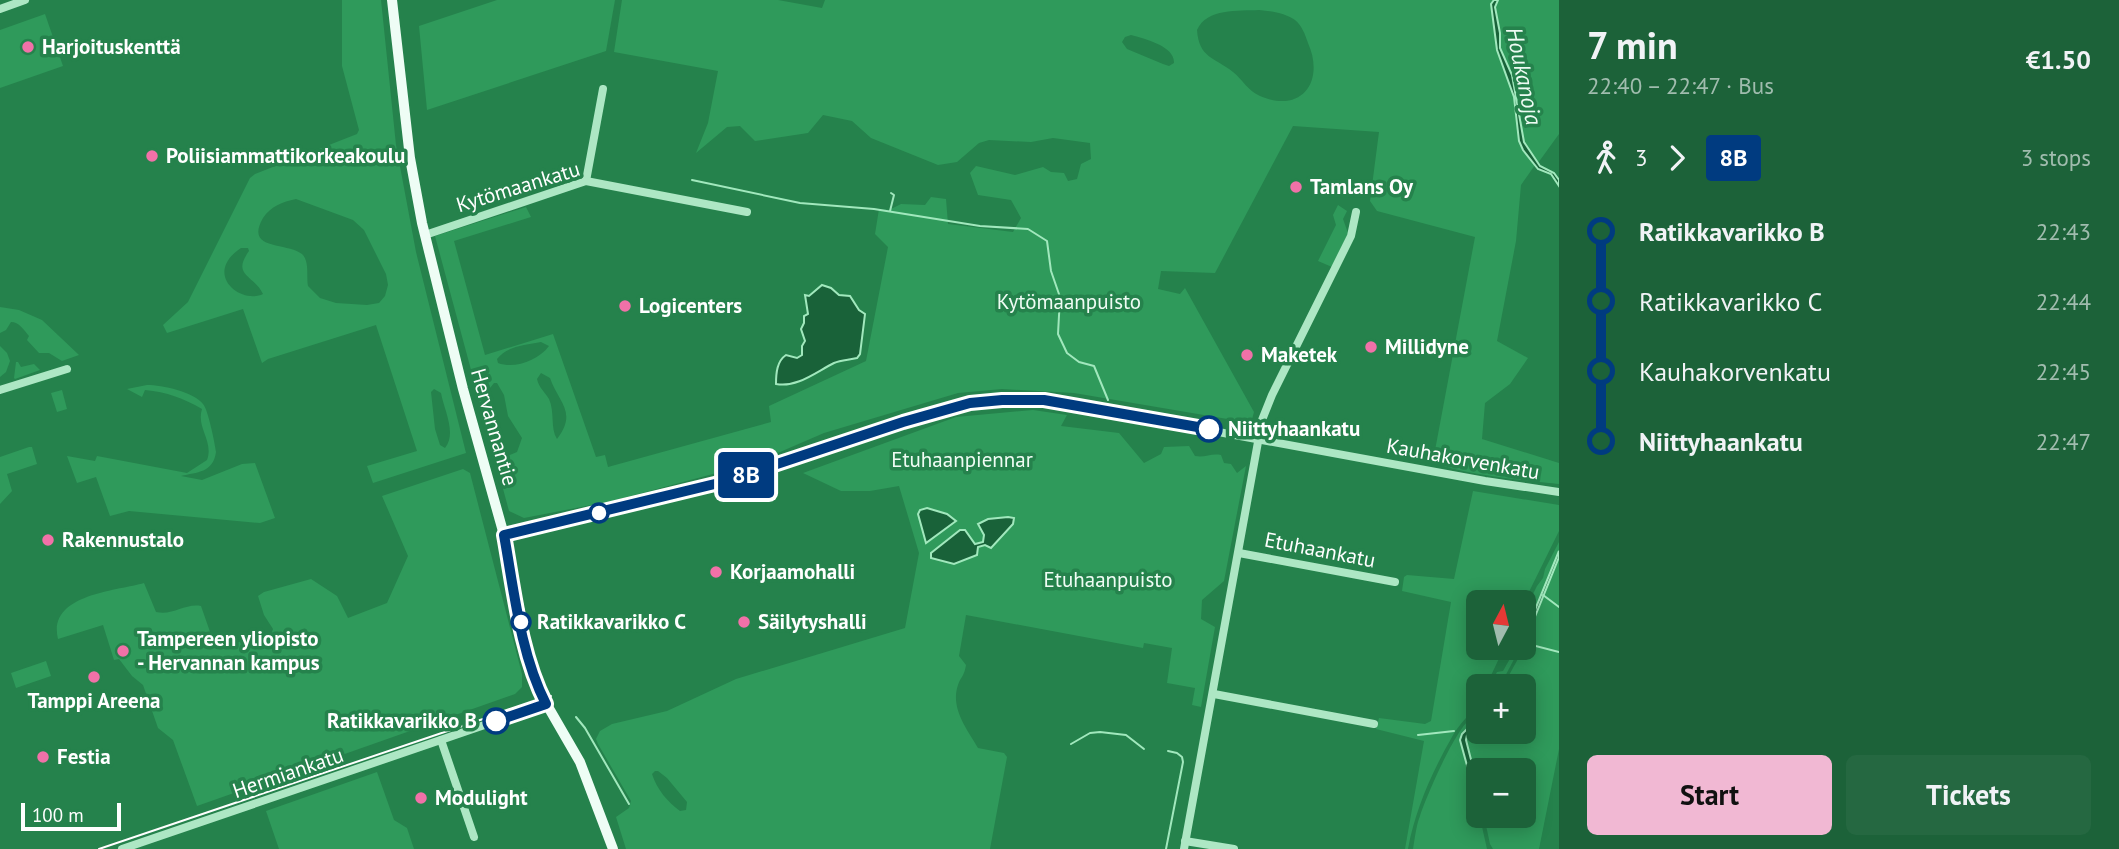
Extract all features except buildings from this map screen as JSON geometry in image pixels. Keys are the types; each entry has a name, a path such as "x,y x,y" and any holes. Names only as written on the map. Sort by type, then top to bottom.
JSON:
{"main road":[{"name":"Hervannantie","path":"392,0 410,158 425,235 460,378 504,535 529,656 546,704 574,748 613,849"}],"street":[{"path":"0,9 26,0"},
{"path":"586,181 603,89"},
{"name":"Kytömaankatu","path":"425,235 586,181 747,212"},
{"path":"1234,849 1185,845 1259,439 1265,410 1351,236 1356,212"},
{"path":"0,390 67,369"},
{"name":"Kauhakorvenkatu","path":"504,535 723,482 948,408 992,401 1044,400 1485,481 1559,492"},
{"name":"Etuhaankatu","path":"1239,553 1395,582"},
{"path":"1214,694 1374,724"},
{"name":"Hermiankatu","path":"122,849 546,704"},
{"path":"441,740 474,837"}],"green space":[{"path":"342,0 381,0 396,145 416,252 466,453 373,483 367,466 417,451 376,325 262,363 243,309 167,333 163,325 188,302 250,178 357,134 359,130 342,66","holes":["296,199 353,220 364,230 386,274 388,285 385,296 379,303 336,303 320,298 308,286 307,265 302,254 270,244 259,236 263,218 270,210","241,248 248,248 243,271 263,294 245,295 229,285 225,268 230,258","434,389 441,393 449,421 450,435 445,448 440,445 435,429 431,392"]},
{"path":"497,0 615,0 606,51 427,110 419,26"},
{"name":"Kytömaanpuisto","path":"622,0 778,0 822,8 825,0 1494,0 1491,4 1497,50 1514,97 1519,141 1535,165 1521,185 1516,241 1497,341 1528,358 1510,384 1485,403 1482,439 1559,463 1559,484 1473,473 1433,461 1475,237 1377,211 1370,201 1379,132 1293,126 1215,273 1161,271 1158,289 1180,294 1185,288 1254,412 1251,423 1074,393 1002,389 958,393 824,433 780,452 724,471 612,501 524,518 509,511 435,236 526,207 531,217 454,241 485,355 553,334 596,457 605,455 608,467 771,422 769,406 866,361 888,247 875,234 879,209 889,210 901,204 925,205 931,197 946,199 948,224 1013,232 1021,218 1011,200 978,195 970,173 976,166 1015,175 1043,167 1051,172 1064,173 1068,181 1077,179 1081,164 1091,159 1090,143 1053,138 1031,142 989,140 979,143 957,162 938,165 871,138 852,121 823,115 808,133 755,141 740,126 727,127 696,153 708,123 718,71 614,52","holes":["1259,10 1278,13 1300,25 1313,57 1314,70 1306,90 1298,97 1288,101 1260,96 1233,72 1204,52 1197,30 1215,14","1131,35 1158,44 1170,52 1174,63 1169,66 1127,49 1122,42 1125,37","541,342 549,346 539,356 525,362 511,365 498,363 497,359 501,355 517,347","541,373 550,378 564,407 566,421 557,439 551,404 537,379","494,383 497,383 504,395 508,416 522,438 517,452 498,460 482,398"]},
{"path":"1498,0 1559,0 1559,134 1538,163 1524,142 1512,75 1500,48 1495,7"},
{"name":"Harjoituskenttä","path":"45,14 63,66 0,88 0,30"},
{"path":"1338,205 1347,211 1343,219 1348,233 1332,267 1318,261 1336,225 1333,215"},
{"path":"0,307 19,310 42,320 79,355 62,361 49,353 39,353 27,340 29,336 25,331 14,322 0,333"},
{"path":"0,346 10,361 6,372 0,377"},
{"path":"16,362 21,367 34,364 40,370 15,379"},
{"path":"147,385 169,388 193,396 203,404 207,412 216,452 212,464 203,470 181,476 202,480 242,464 255,463 275,518 260,523 129,511 110,516 96,477 77,483 67,456 95,461 97,456 187,473 207,460 209,453 201,422 202,409 168,394 145,390 142,397 127,389"},
{"path":"62,390 67,409 57,412 51,393"},
{"path":"1033,410 1067,415 1061,426 1119,433 1144,463 1161,454 1164,447 1189,446 1195,456 1221,455 1224,463 1231,464 1237,473 1246,466 1224,581 1202,600 1201,619 1215,627 1201,707 1192,705 1195,688 1167,683 1172,648 1144,643 1143,648 966,615 959,656 966,665 956,694 958,710 978,748 1004,753 1007,757 990,849 626,849 616,817 629,808 631,801 598,744 596,739 600,731 612,724 667,711 736,679 905,628 919,553 899,486 870,491 841,491 803,473 956,417","holes":["658,771 687,802 686,810 680,811 667,800 652,774"]},
{"path":"32,447 37,464 7,474 12,491 0,504 0,457"},
{"path":"463,469 470,473 522,674 522,687 515,694 197,806 173,740 158,728 143,685 119,659 114,660 103,625 58,639 57,624 63,612 73,604 102,592 144,583 156,612 201,606 216,649 272,632 258,596 311,579 337,596 348,618 387,603 408,556 382,496"},
{"path":"1473,491 1559,505 1559,531 1530,590 1466,590 1466,660 1498,660 1492,674 1466,674 1466,717 1456,730 1425,792 1408,849 1405,849 1424,741 1376,729 1379,718 1425,724 1431,721 1451,602 1402,591 1404,577 1407,575 1454,579"},
{"path":"1559,542 1559,551 1536,608 1535,590"},
{"path":"1559,557 1559,749 1539,849 1493,849 1487,828 1536,828 1536,758 1471,758 1467,744 1536,744 1536,674 1510,674 1517,660 1536,660 1536,617"},
{"path":"1509,660 1514,660 1506,674 1496,674 1503,671"},
{"path":"46,661 51,676 16,688 11,673"},
{"path":"1466,723 1461,743 1466,761 1466,828 1482,828 1487,849 1413,849 1423,807 1458,734"},
{"path":"377,772 394,820 407,828 414,849 279,849 266,811"}],"shaded area":[{"path":"1498,0 1495,7 1500,48 1512,75 1524,142 1540,166 1554,173 1559,180 1559,186 1551,174 1538,169 1519,141 1514,97 1497,50 1491,4"},
{"path":"822,285 839,295 850,296 865,314 860,354 857,358 839,361 791,384 776,384 778,368 783,358 786,355 797,358 802,355 805,341 801,329 804,316 808,314 805,295 809,296"},
{"path":"927,508 947,514 956,521 926,543 918,514 920,510"},
{"path":"1014,518 1013,524 991,548 985,545 978,547 977,555 954,564 931,558 931,553 960,530 965,530 975,544 983,542 984,535 978,524 988,519"},
{"path":"1559,551 1536,614 1536,608"},
{"path":"1466,730 1466,744 1471,758 1466,758 1466,762 1460,740"}],"waterway":[{"path":"692,180 800,203 874,209 980,226 1028,229 1047,241 1051,271 1060,297 1058,334 1067,353 1079,362 1094,366 1108,400"},
{"path":"890,211 894,195 891,193"},
{"path":"1543,595 1559,607"},
{"path":"1536,646 1559,652"},
{"path":"576,717 629,804"},
{"path":"1418,735 1454,731"},
{"path":"1071,744 1090,733 1100,732 1126,735 1144,749"},
{"path":"1166,849 1183,762 1177,753 1168,751"}],"tram line":[{"path":"99,849 551,696"}],"bus line":[{"name":"8B","path":"496,721 546,704 537,684 520,621 504,535 723,482 903,422 970,403 1044,400 1209,429"}],"place":[{"name":"Harjoituskenttä","path":"28,47"},
{"name":"Poliisiammattikorkeakoulu","path":"152,156"},
{"name":"Tamlans Oy","path":"1296,187"},
{"name":"Logicenters","path":"625,306"},
{"name":"Millidyne","path":"1371,347"},
{"name":"Maketek","path":"1247,355"},
{"name":"Niittyhaankatu","path":"1209,429"},
{"name":"Rakennustalo","path":"48,540"},
{"name":"Korjaamohalli","path":"716,572"},
{"name":"Ratikkavarikko C","path":"521,622"},
{"name":"Säilytyshalli","path":"744,622"},
{"name":"Tampereen yliopisto - Hervannan kampus","path":"123,651"},
{"name":"Tamppi Areena","path":"94,677"},
{"name":"Ratikkavarikko B","path":"496,721"},
{"name":"Festia","path":"43,757"},
{"name":"Modulight","path":"421,798"}],"water label":[{"name":"Houkanoja","path":"1524,76"}],"park label":[{"name":"Etuhaanpiennar","path":"962,460"},
{"name":"Etuhaanpuisto","path":"1108,580"}]}
